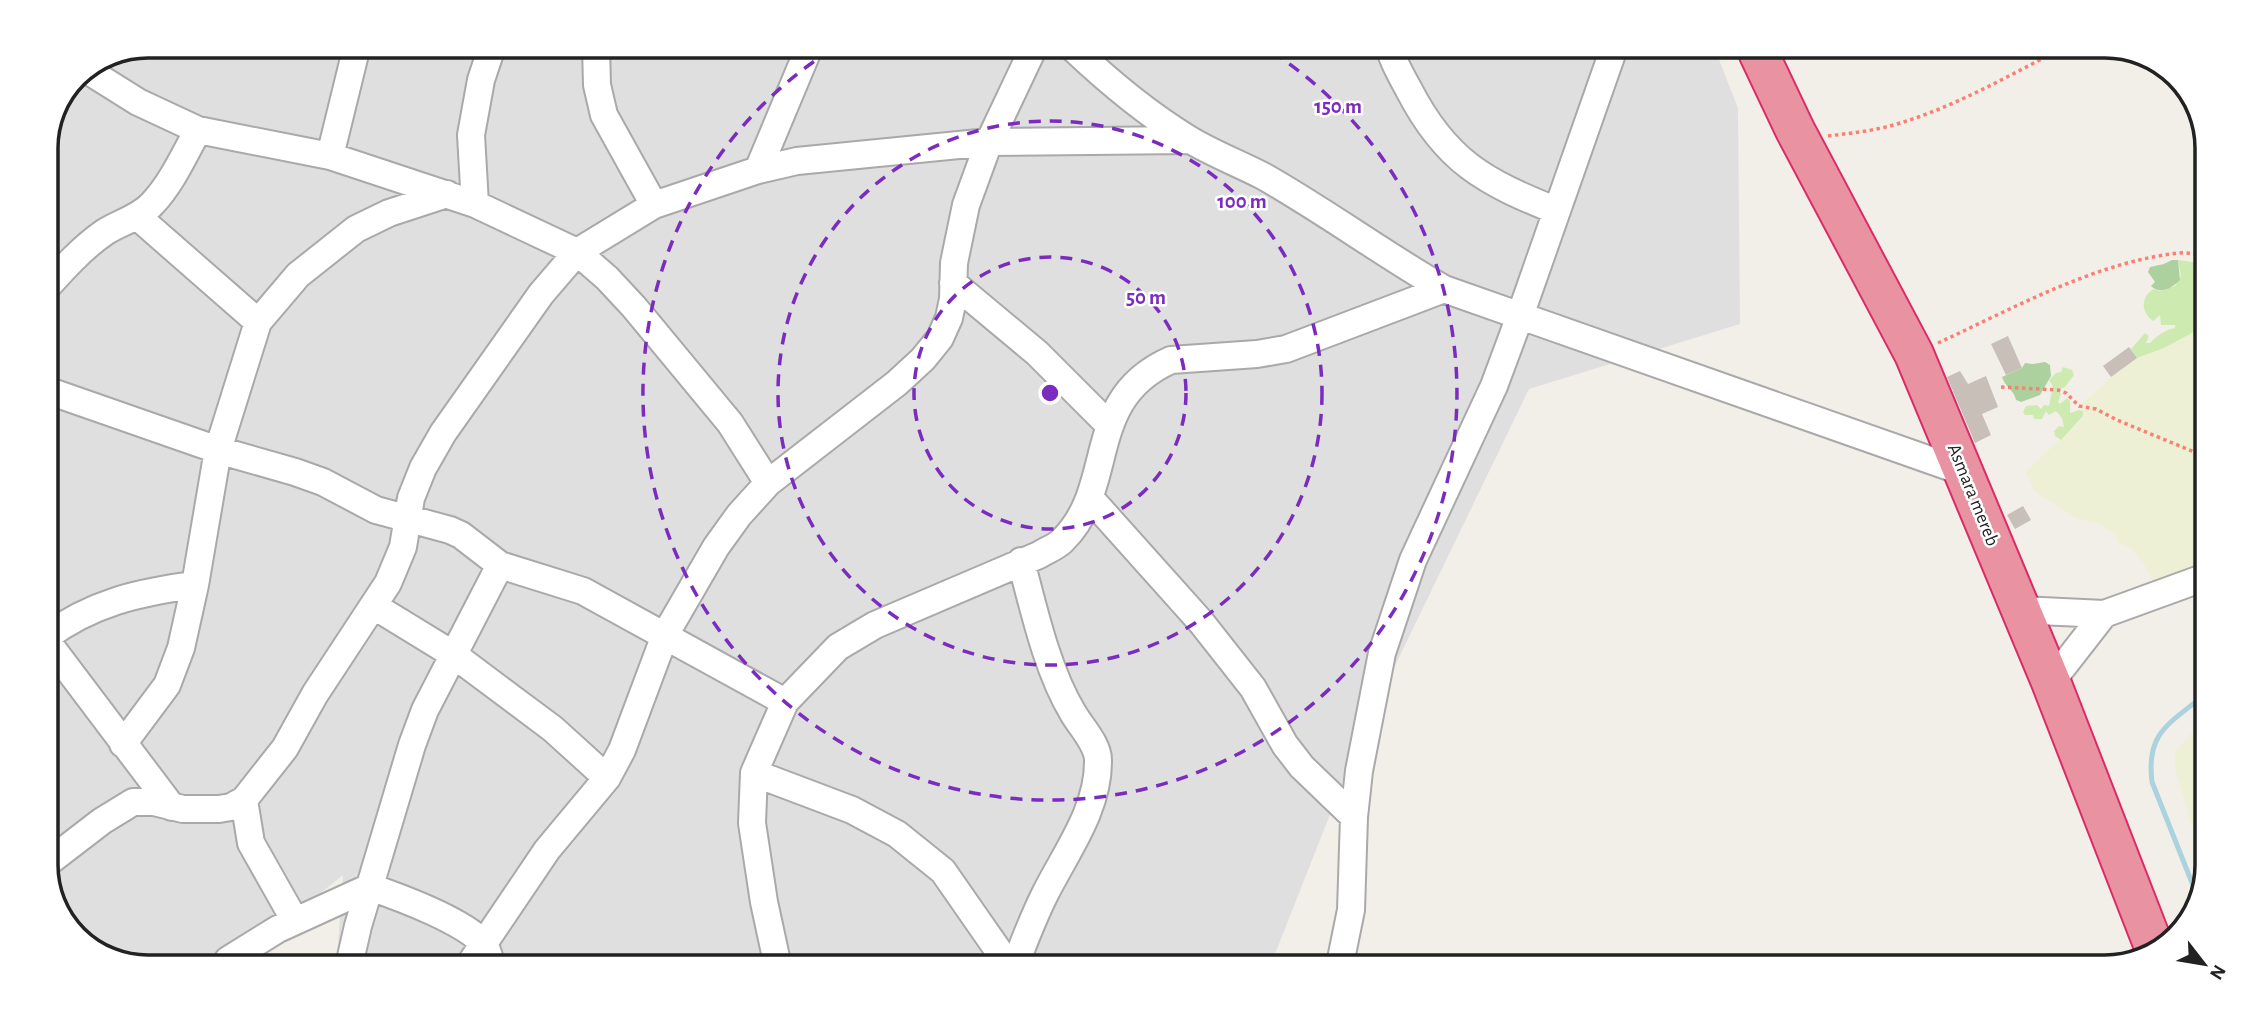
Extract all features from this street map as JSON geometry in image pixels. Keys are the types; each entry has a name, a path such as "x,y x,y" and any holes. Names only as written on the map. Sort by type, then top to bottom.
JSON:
{"highway":[{"name":"Asmara mereb","path":"1761,58 1795,130 1914,354 2051,682 2152,942"}],"street":[{"path":"330,156 354,58"},
{"path":"475,204 471,135 481,80 488,58"},
{"path":"596,58 597,85 604,115 654,205"},
{"path":"758,170 804,58"},
{"path":"483,955 547,850 607,778 622,750 665,635 716,547 739,515 768,483 872,403 923,359 940,338 949,318 953,299 954,264 966,205 989,142 1028,58"},
{"path":"1084,58 1126,96 1189,140 1262,176 1393,260 1444,289 1965,472"},
{"path":"1394,58 1415,102 1439,139 1472,170 1514,193 1557,211"},
{"path":"1342,955 1351,910 1354,817 1359,771 1382,653 1413,560 1494,386 1611,58"},
{"path":"95,75 138,102 198,130 330,156 475,204 577,252 607,278 634,307 730,423 768,483"},
{"path":"58,276 93,241 107,231 138,217 152,204 173,177 198,130"},
{"path":"58,855 132,802 219,809 231,807 244,800 285,748 315,694 374,606 398,561 411,498 423,468 443,433 541,294 577,252 654,205 758,170 797,161 989,142 1189,140"},
{"path":"123,744 167,685 181,649 218,450 258,322 298,275 356,229 407,206 447,194"},
{"path":"138,217 258,322"},
{"path":"953,283 1037,353 1110,426"},
{"path":"775,955 752,823 754,772 785,702 821,664 850,638 1039,555 1062,542 1080,519 1090,498 1103,445 1116,410 1130,390 1148,373 1171,360 1257,354 1286,349 1444,289"},
{"path":"58,394 218,450 313,479 376,510 450,530 461,535 499,565 583,591 785,702"},
{"path":"1090,498 1201,622 1253,688 1285,745 1303,767 1354,817"},
{"path":"1019,955 1028,931 1087,814 1095,786 1098,758 1094,745 1071,710 1055,674 1021,561"},
{"path":"352,955 412,745 425,710 499,565"},
{"path":"2019,610 2104,614 2195,581"},
{"path":"58,629 69,620 114,602 148,592 195,585"},
{"path":"374,606 454,655 553,729 607,778"},
{"path":"2051,682 2104,614"},
{"path":"58,655 172,807"},
{"path":"754,772 852,810 897,834 943,871 1001,955"},
{"path":"244,800 251,843 295,921"},
{"path":"237,955 295,921 370,887 404,899 457,924 481,955"}],"path":[{"path":"1795,130 1826,136 1899,124 1954,102 2043,58"},
{"path":"1914,354 2028,301 2118,265 2182,252 2195,254"},
{"path":"2001,387 2058,390 2066,393 2079,406 2096,409 2195,452"}],"shaded area":[{"path":"148,58 1718,58 1738,108 1740,324 1529,389 1361,736 1275,955 337,955 343,875 243,955 148,955 130,954 113,948 93,937 80,925 67,905 59,883 58,142 67,108 84,84 98,73 130,59"}],"green space":[{"path":"2178,260 2195,262 2195,331 2164,348 2137,358 2131,349 2145,333 2149,336 2146,343 2150,343 2162,333 2175,328 2175,325 2161,325 2160,315 2153,321 2149,317 2144,309 2147,296 2154,289 2160,291 2175,286 2181,276"},
{"path":"2178,260 2180,280 2166,289 2155,289 2151,286 2155,282 2148,272 2150,267"},
{"path":"2195,331 2195,568 2154,584 2144,564 2130,547 2118,543 2115,534 2097,523 2078,519 2035,492 2025,472 2081,420 2082,404 2111,377 2137,358 2164,348"},
{"path":"2045,362 2050,365 2051,376 2040,395 2021,402 2016,400 2002,377 2022,368 2025,363"},
{"path":"2063,367 2072,370 2074,375 2065,387 2058,390 2061,394 2058,402 2060,404 2067,398 2070,401 2070,413 2079,410 2083,411 2083,416 2061,440 2055,436 2054,431 2059,426 2064,427 2062,418 2056,411 2049,415 2046,411 2042,419 2034,419 2033,415 2025,415 2023,412 2026,406 2037,405 2041,409 2044,405 2049,406 2053,386 2049,380 2061,372"},
{"path":"2195,729 2195,831 2175,768 2175,752"}],"building":[{"path":"2008,336 2022,368 2006,375 1991,344"},
{"path":"2129,347 2137,358 2111,377 2103,366"},
{"path":"1960,371 1968,384 1986,376 1998,407 1982,414 1991,435 1975,443 1947,377"},
{"path":"2023,506 2031,520 2015,529 2007,515"}],"waterway":[{"path":"2193,886 2152,782 2151,766 2152,752 2162,732 2195,702"}]}
